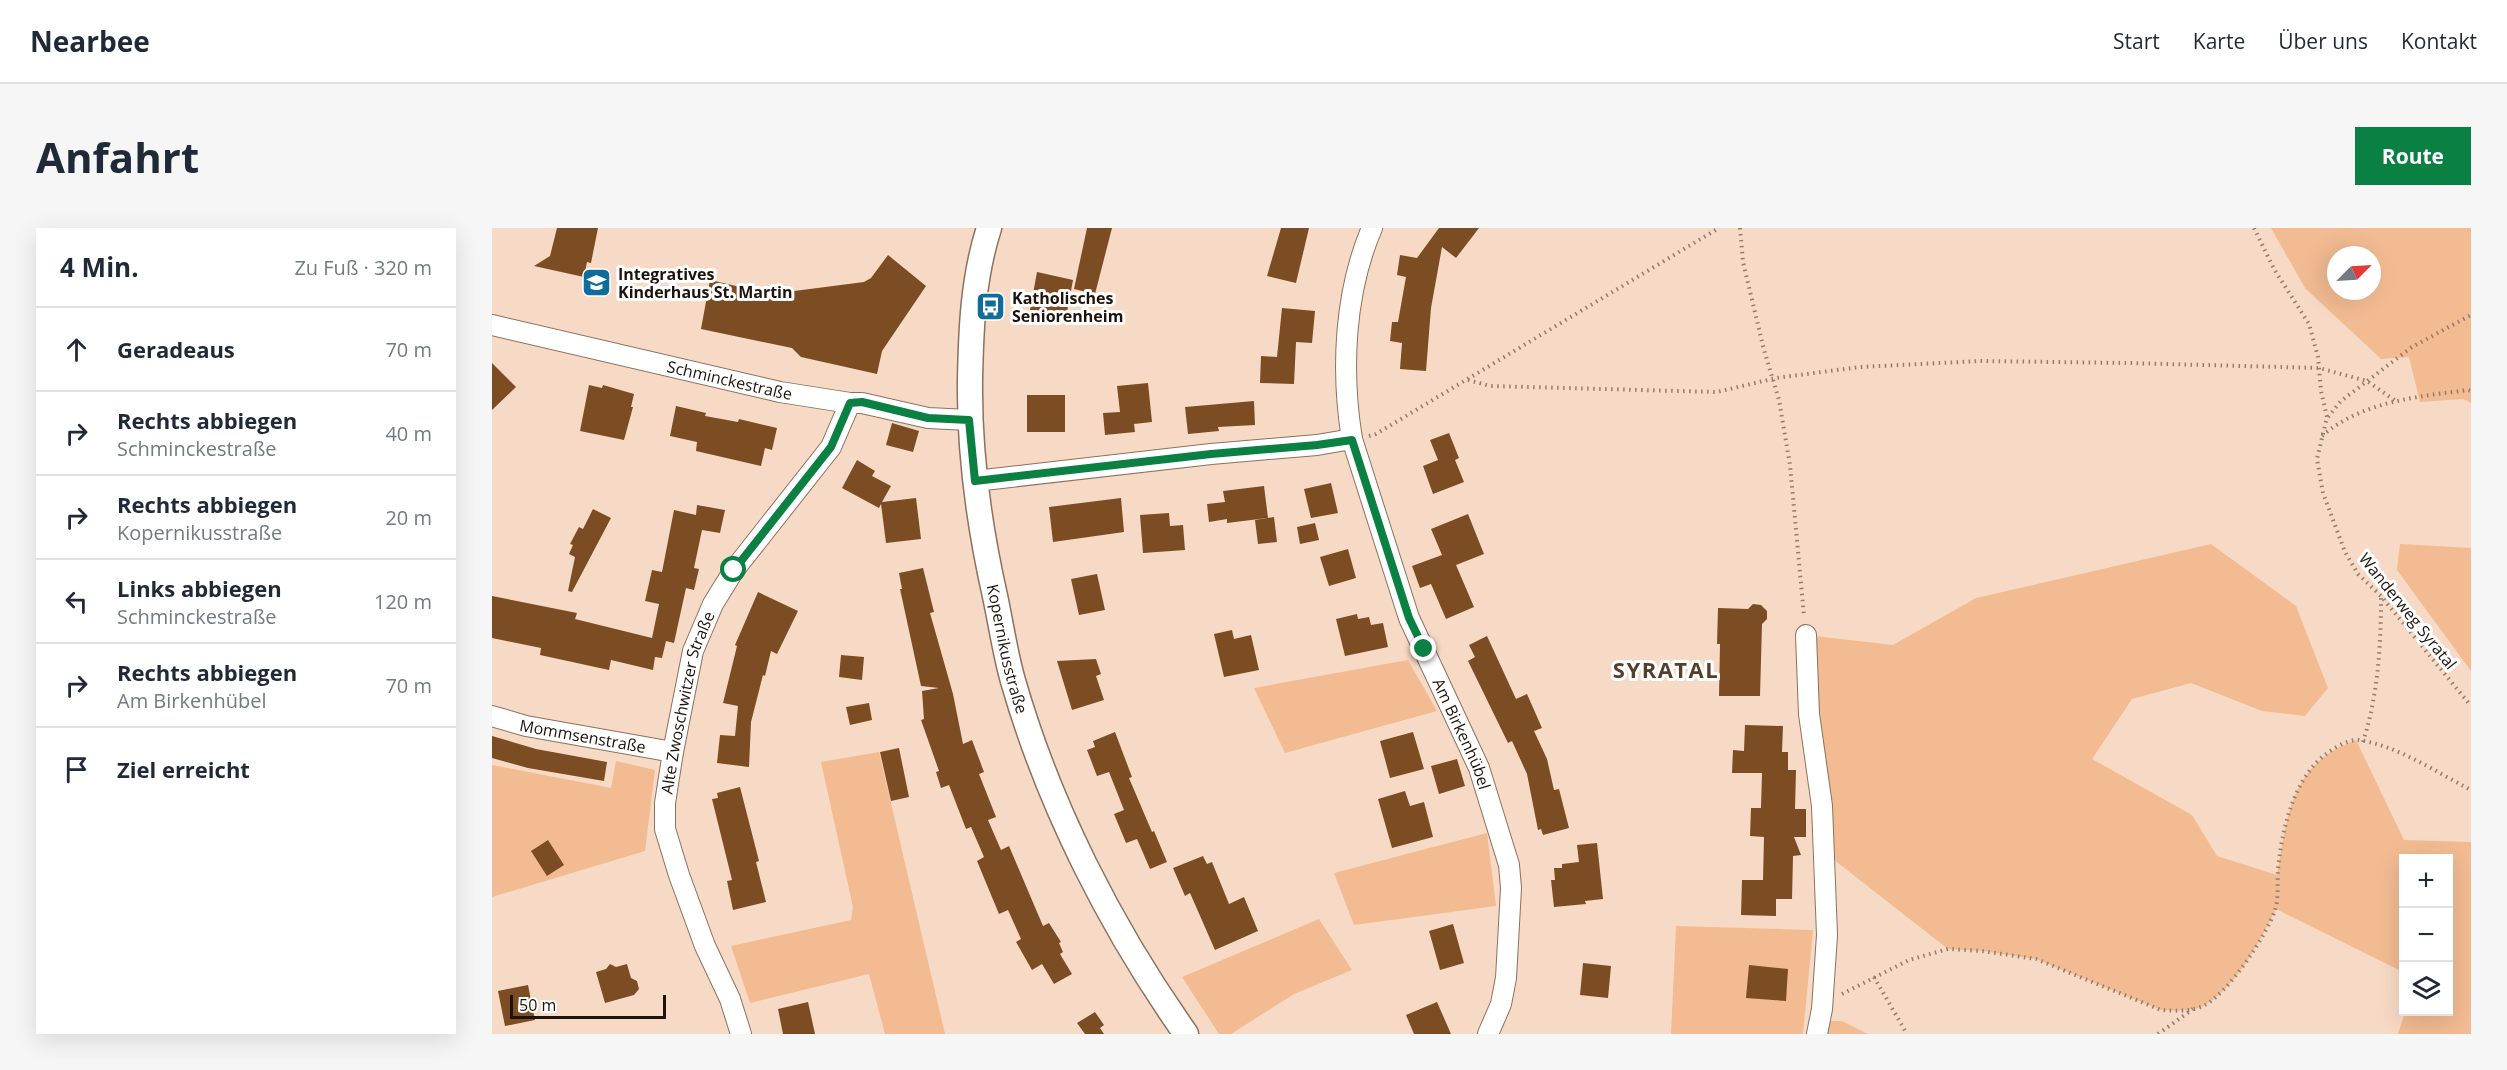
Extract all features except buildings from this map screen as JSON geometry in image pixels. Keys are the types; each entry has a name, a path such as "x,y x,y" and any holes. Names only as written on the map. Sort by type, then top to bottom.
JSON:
{"street":[{"name":"Kopernikusstraße","path":"989,228 980,257 974,297 969,420 980,526 1012,679 1038,758 1092,879 1157,993 1186,1034"},
{"name":"Am Birkenhübel","path":"1372,228 1354,279 1346,347 1347,410 1352,440 1409,618 1479,768 1509,865 1511,888 1506,978 1501,1004 1488,1034"},
{"name":"Schminckestraße","path":"492,325 780,392 850,403 862,402 928,418 969,420"},
{"name":"Alte Zwoschwitzer Straße","path":"741,1034 730,999 705,946 665,829 665,803 673,753 693,651 713,604 734,570 831,447 850,403"},
{"path":"975,481 1352,440"},
{"path":"1806,635 1809,714 1822,806 1827,935 1822,1009 1817,1034"},
{"name":"Mommsenstraße","path":"492,716 526,726 673,753"}],"path":[{"path":"1352,440 1376,434 1719,228"},
{"path":"1740,228 1743,262 1779,400 1790,465 1806,635"},
{"path":"2254,228 2274,268 2309,324 2327,417"},
{"path":"2327,417 2341,400 2412,347 2471,315"},
{"path":"1468,380 1490,386 1717,392 1773,379 1860,367 1981,361 2319,368 2367,381 2397,402"},
{"path":"2322,436 2347,417 2425,395 2471,391"},
{"name":"Wanderweg Syratal","path":"2327,417 2317,459 2323,493 2345,552 2358,574 2381,596 2471,706"},
{"path":"2363,742 2370,718 2379,665 2381,596"},
{"path":"1822,1009 1846,991 1909,960 1948,949 1982,951 2036,959 2161,1010 2180,1012 2206,1004 2236,975 2252,955 2276,909 2279,853 2297,792 2306,773 2335,747 2356,740 2395,752 2471,790"},
{"path":"1874,977 1907,1034"},
{"path":"2158,1034 2196,1007"}],"shaded area":[{"path":"2271,228 2471,228 2471,403 2463,399 2420,402 2409,357 2381,359 2305,288"},
{"path":"2211,544 2296,606 2328,688 2305,716 2262,711 2191,683 2132,699 2092,759 2192,815 2217,856 2277,875 2289,812 2305,777 2318,762 2334,750 2356,740 2404,840 2471,842 2471,1034 2398,1034 2404,1016 2453,1016 2453,854 2399,854 2399,970 2276,909 2247,961 2229,985 2207,1004 2173,1011 2161,1010 2036,959 1982,951 1948,949 1824,852 1806,635 1893,645 1976,598"},
{"path":"2400,544 2471,548 2471,671 2397,570"},
{"path":"1408,660 1437,711 1285,753 1254,688"},
{"path":"879,752 945,1034 885,1034 869,974 750,1003 731,946 851,920 853,907 821,762"},
{"path":"616,761 655,770 645,851 492,897 492,765 611,788"},
{"path":"1487,833 1496,906 1354,925 1334,873"},
{"path":"1319,919 1352,970 1294,994 1231,1034 1219,1034 1182,977"},
{"path":"1676,926 1813,930 1803,1034 1671,1034"},
{"path":"1825,1021 1842,1021 1868,1034 1822,1034"}],"place":[{"name":"Integratives Kinderhaus St. Martin","path":"597,283"},
{"name":"Katholisches Seniorenheim","path":"991,307"}],"district":[{"name":"SYRATAL","path":"1666,669"}],"route":[{"path":"734,570 831,447 850,403 862,402 928,418 969,420 975,481 1352,440 1378,529 1409,618 1424,649"}]}
